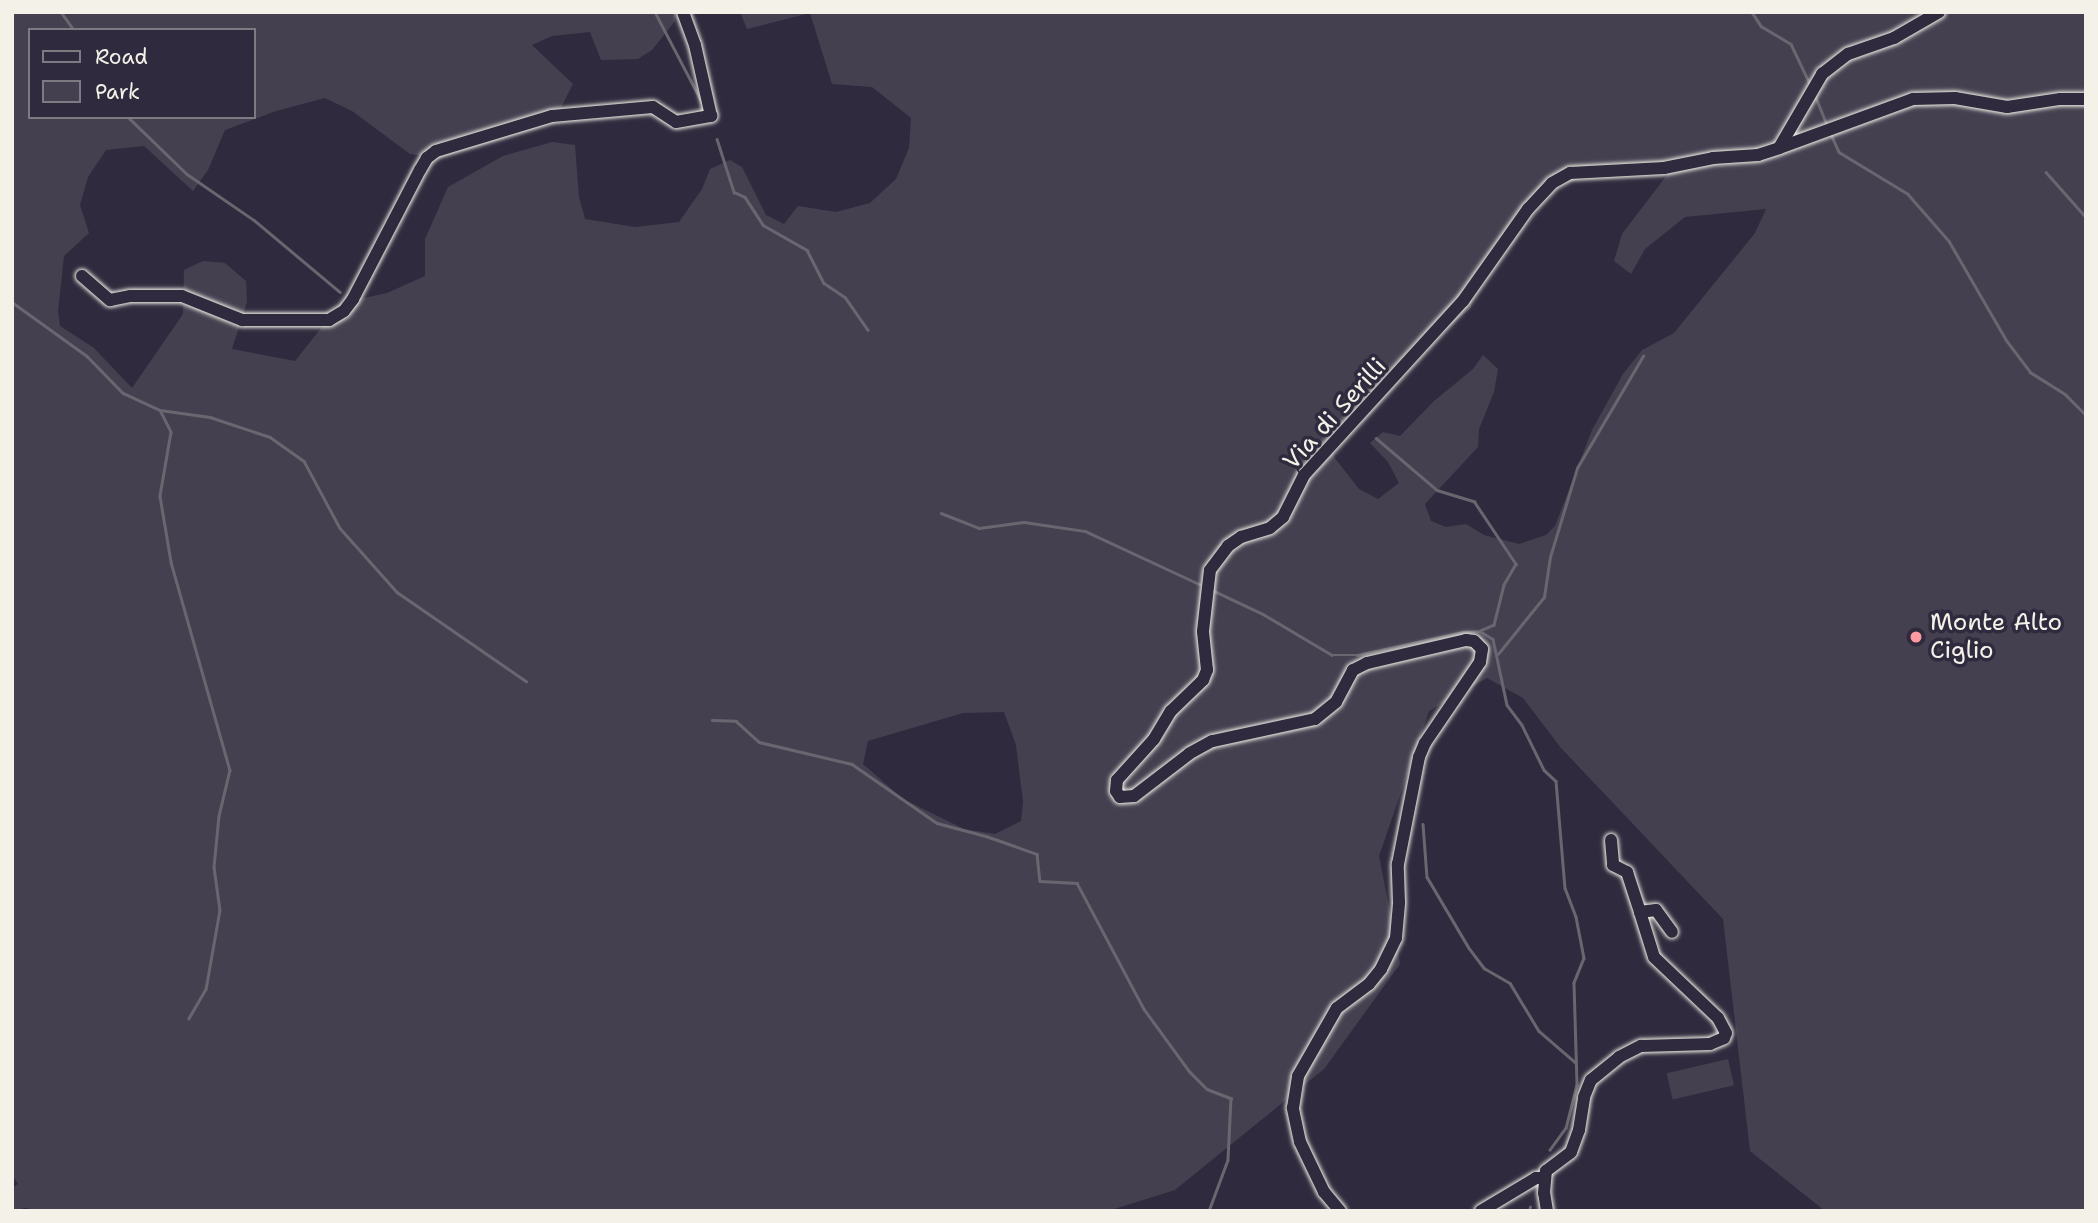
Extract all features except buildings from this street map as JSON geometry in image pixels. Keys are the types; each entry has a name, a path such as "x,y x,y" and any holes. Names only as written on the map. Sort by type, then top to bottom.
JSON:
{"street":[{"path":"82,276 110,300 130,296 182,296 242,320 328,320 344,311 354,299 420,170 427,158 436,151 552,116 653,107 676,122 711,116 695,44 683,12"},
{"path":"1779,148 1822,74 1848,54 1894,38 1939,12"},
{"path":"1779,148 1913,99 1933,97 2007,107 2060,99 2086,99"},
{"name":"Via di Serilli","path":"1340,1211 1324,1192 1300,1142 1293,1108 1298,1076 1338,1008 1375,976 1396,938 1398,864 1419,757 1425,743 1480,662 1482,649 1474,641 1466,640 1383,657 1353,670 1336,702 1315,719 1212,741 1189,754 1128,798 1120,797 1116,791 1117,780 1154,739 1171,711 1203,680 1208,670 1203,631 1206,585 1210,570 1228,546 1241,537 1270,528 1283,517 1304,475 1324,450 1463,301 1528,209 1552,183 1570,173 1664,168 1713,158 1758,155 1779,148"},
{"path":"1547,1211 1544,1178 1552,1164 1571,1153 1579,1130 1584,1097 1591,1080 1607,1066 1641,1046 1710,1044 1724,1038 1726,1032 1718,1018 1654,957 1627,872 1613,865 1611,839"},
{"path":"1640,912 1656,910 1672,932"},
{"path":"1482,1211 1536,1178 1544,1178"}],"green space":[{"path":"12,12 675,12 675,21 652,50 638,59 601,60 590,32 552,36 532,45 573,84 553,123 440,158 410,154 352,111 325,98 256,118 256,28 28,28 28,119 255,119 225,130 208,170 193,191 144,146 106,150 88,177 80,205 89,233 64,256 58,311 60,326 94,348 132,388 183,314 184,270 203,261 225,263 246,281 247,302 232,349 295,361 341,303 387,293 425,276 425,239 448,187 503,156 552,142 575,145 579,197 585,219 635,227 679,222 702,189 710,169 730,160 742,167 766,215 784,224 798,206 836,212 870,203 896,179 909,148 911,118 872,87 832,84 810,13 747,29 740,12 2086,12 2086,1211 1825,1211 1750,1151 1723,919 1561,748 1523,698 1487,678 1429,711 1379,856 1400,964 1324,1069 1175,1190 1108,1211 44,1211 25,1208 12,1211 12,1188 18,1184 12,1175","holes":["1670,171 1622,234 1614,261 1631,274 1645,249 1685,217 1766,209 1755,233 1674,333 1642,350 1623,374 1592,430 1555,526 1546,535 1519,544 1484,535 1466,524 1446,527 1431,521 1425,504 1478,447 1479,429 1494,392 1498,369 1483,355 1473,369 1434,401 1400,436 1383,432 1370,443 1388,462 1399,483 1378,499 1359,489 1334,457 1334,447 1445,330 1471,308 1472,295 1529,217 1558,185 1588,177","1004,712 1016,745 1023,802 1021,821 995,834 964,829 903,799 863,764 868,741 963,713"]},
{"path":"1728,1059 1734,1085 1673,1099 1667,1073"}],"waterway":[{"path":"61,12 73,28"},
{"path":"655,12 702,102"},
{"path":"1752,12 1761,26 1791,44 1811,86"},
{"path":"1815,95 1827,125"},
{"path":"130,119 187,174 254,220 340,292"},
{"path":"1831,134 1839,152 1908,194 1949,241 2007,341 2030,372 2065,394 2086,415"},
{"path":"717,139 734,192 745,197 763,225 807,250 824,283 845,297 868,330"},
{"path":"2046,172 2086,217"},
{"path":"12,302 87,356 123,393 160,410 210,417 270,437 304,461 340,528 397,592 526,681"},
{"path":"1498,654 1544,597 1550,557 1577,468 1643,356"},
{"path":"161,412 171,432 160,496 171,562 230,770 219,816 214,867 220,910 206,989 189,1018"},
{"path":"1376,438 1437,490 1474,501 1516,564 1504,585 1494,625 1480,631"},
{"path":"941,513 979,528 1024,522 1085,531 1199,584"},
{"path":"1214,591 1263,614 1332,655 1357,655 1463,632 1480,631 1493,639 1507,705 1522,725 1544,770 1556,781 1565,888 1576,917 1584,958 1574,983 1577,1085 1566,1128 1550,1150"},
{"path":"712,720 736,721 759,742 852,764 937,823 1037,854 1040,881 1077,883 1144,1009 1190,1072 1207,1089 1231,1098 1228,1160 1209,1211"},
{"path":"1423,824 1427,877 1469,948 1484,968 1510,983 1539,1031 1575,1062"},
{"path":"1529,1211 1530,1207"}],"place":[{"name":"Monte Alto Ciglio","path":"1916,637"}]}
